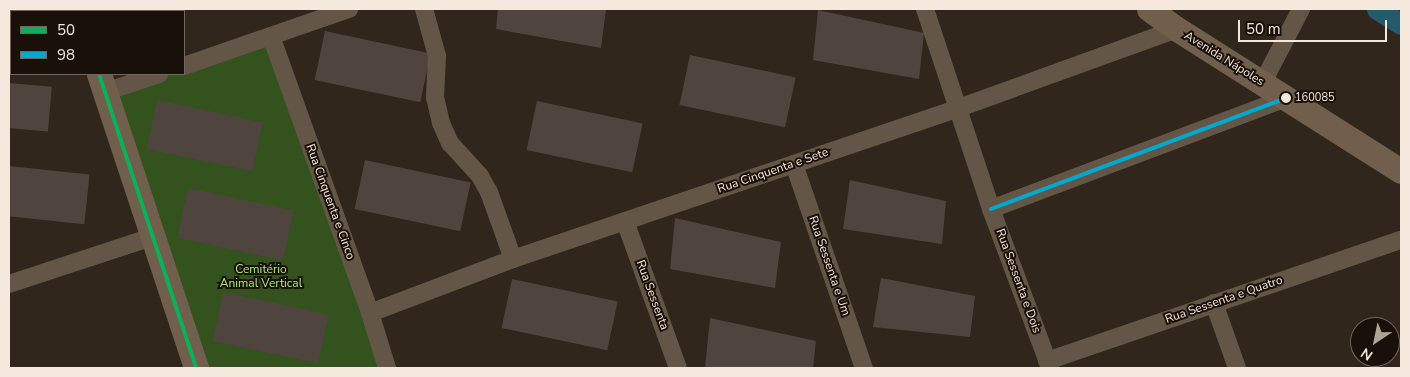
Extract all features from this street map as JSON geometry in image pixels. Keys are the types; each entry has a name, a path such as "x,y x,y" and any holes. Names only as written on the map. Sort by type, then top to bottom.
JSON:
{"main road":[{"name":"Avenida Nápoles","path":"1149,9 1176,30 1401,171"},
{"path":"102,83 196,368"}],"street":[{"path":"185,66 349,9"},
{"path":"424,9 437,56 436,98 441,123 450,143 480,176 490,192 513,259"},
{"name":"Rua Sessenta e Dois","path":"925,9 956,109 1049,364"},
{"path":"1262,84 1301,9"},
{"name":"Rua Cinquenta e Sete","path":"370,313 513,259 956,109 1176,30"},
{"name":"Rua Cinquenta e Cinco","path":"271,36 370,313 387,368"},
{"path":"102,83 153,75"},
{"path":"991,209 1286,98"},
{"name":"Rua Sessenta e Um","path":"794,164 864,368"},
{"name":"Rua Sessenta","path":"625,221 678,368"},
{"path":"9,284 152,236"},
{"name":"Rua Sessenta e Quatro","path":"1049,364 1214,303 1401,240"},
{"path":"1214,303 1237,368"}],"green space":[{"name":"Cemitério Animal Vertical","path":"271,36 387,368 196,368 105,92 156,75 185,74"}],"building":[{"path":"498,9 606,9 601,48 496,29"},
{"path":"818,10 924,33 919,79 813,60"},
{"path":"325,31 431,53 420,102 315,80"},
{"path":"690,55 796,77 785,127 679,105"},
{"path":"9,83 52,87 48,132 9,128"},
{"path":"157,100 263,122 252,171 147,149"},
{"path":"537,101 643,123 632,172 527,150"},
{"path":"365,160 471,182 460,231 355,209"},
{"path":"9,166 90,174 84,224 9,216"},
{"path":"850,180 946,201 942,244 843,229"},
{"path":"188,188 294,210 283,260 177,238"},
{"path":"675,218 781,242 775,288 670,269"},
{"path":"881,278 975,296 970,337 873,327"},
{"path":"512,279 618,301 607,350 502,328"},
{"path":"223,292 329,314 318,363 213,341"},
{"path":"710,318 816,341 813,368 705,368"}],"waterway":[{"path":"1377,9 1401,24"}],"transit line":[{"name":"50","path":"99,75 196,368"},
{"name":"98","path":"991,209 1286,98"}],"place":[{"name":"160085","path":"1286,98"}]}
